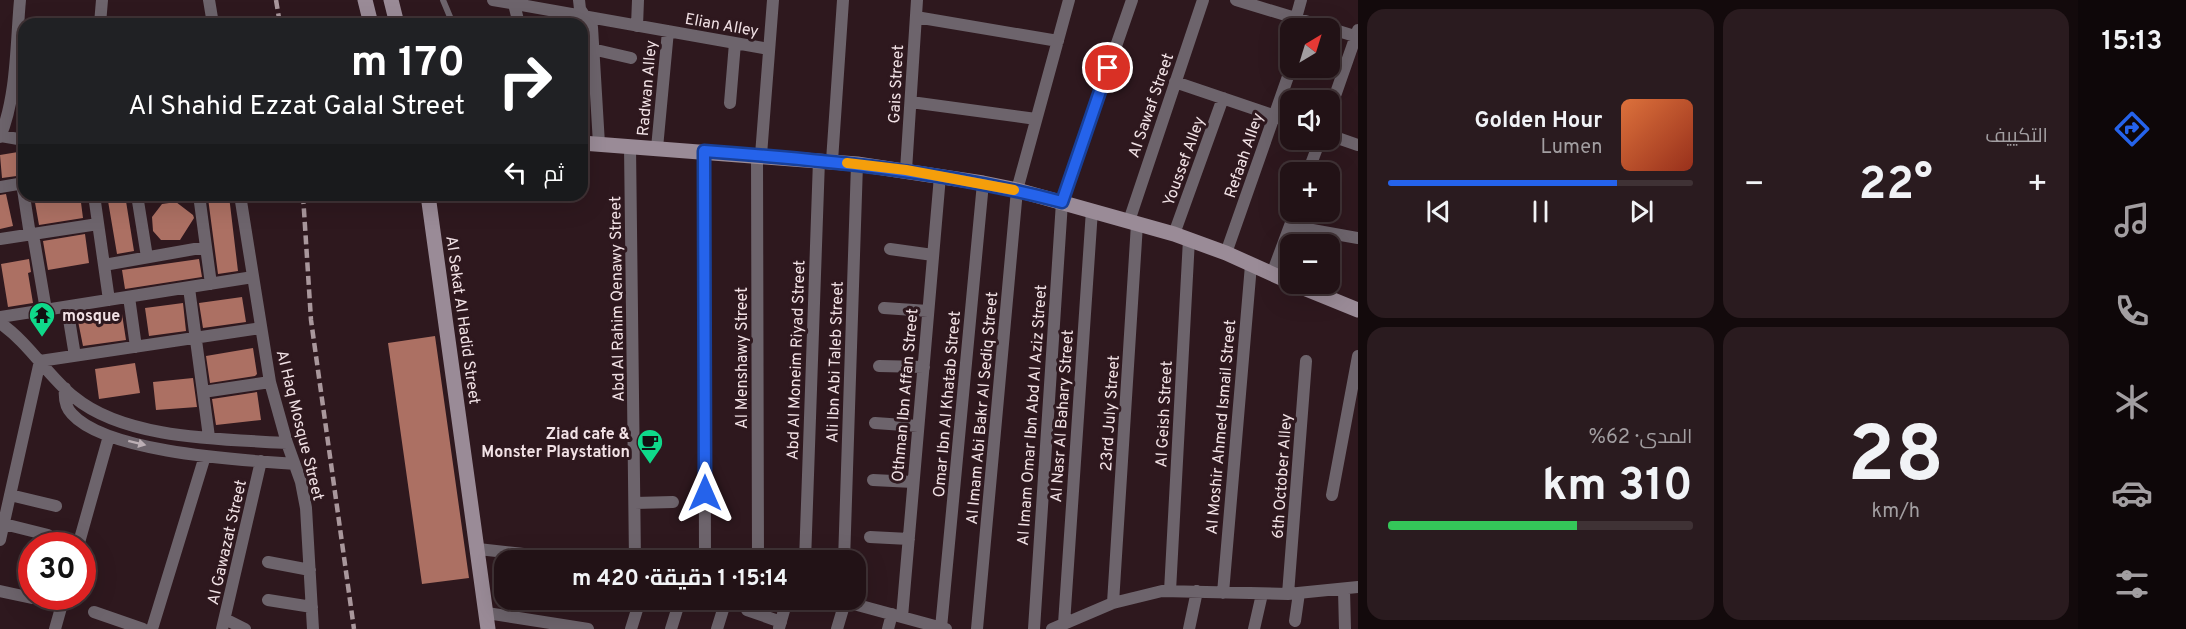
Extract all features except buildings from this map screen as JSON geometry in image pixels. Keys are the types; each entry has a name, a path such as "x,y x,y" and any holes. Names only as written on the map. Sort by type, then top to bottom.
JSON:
{"street":[{"path":"18,18 20,0"},
{"path":"100,18 102,0"},
{"path":"209,0 212,18"},
{"path":"365,0 369,18"},
{"path":"391,0 396,18"},
{"name":"Elian Alley","path":"493,0 522,3 769,49"},
{"path":"579,0 580,9 586,16"},
{"path":"637,26 638,0"},
{"name":"Al Menshawy Street","path":"758,550 759,155 773,0"},
{"name":"Abd Al Moneim Riyad Street","path":"806,550 825,160 843,0"},
{"name":"Gais Street","path":"906,170 917,0"},
{"name":"Al Imam Abi Bakr Al Sediq Street","path":"977,629 1017,190 1069,0"},
{"name":"Al Imam Omar Ibn Abd Al Aziz Street","path":"1034,629 1062,202 1132,0"},
{"name":"Al Sawaf Street","path":"1133,223 1175,82 1203,0"},
{"path":"1236,0 1288,18"},
{"path":"1301,0 1302,18"},
{"path":"520,18 522,3"},
{"path":"916,17 1058,41"},
{"path":"18,20 11,92 0,136 18,139"},
{"path":"588,20 592,27 599,144"},
{"name":"Radwan Alley","path":"657,147 668,31"},
{"path":"1337,90 1357,34 1340,31"},
{"path":"730,103 735,43"},
{"path":"592,49 631,58"},
{"name":"Refaah Alley","path":"1226,253 1287,78"},
{"path":"1175,82 1280,118"},
{"name":"Youssef Alley","path":"1174,234 1223,98"},
{"path":"911,102 1036,119"},
{"path":"1340,139 1358,145"},
{"path":"588,143 825,160 983,183 1092,210 1174,234 1226,253 1280,278"},
{"name":"Abd Al Rahim Qenawy Street","path":"630,146 635,550"},
{"path":"704,151 705,550"},
{"name":"Ali Ibn Abi Taleb Street","path":"844,550 857,164"},
{"name":"Othman Ibn Affan Street","path":"888,629 897,615 909,539 940,176"},
{"name":"Omar Ibn Al Khatab Street","path":"940,628 983,183"},
{"path":"0,187 18,184"},
{"path":"26,201 46,310"},
{"path":"95,201 109,300"},
{"path":"138,201 147,257"},
{"path":"200,201 212,284"},
{"name":"Al Haq Mosque Street","path":"241,201 270,382 287,443 301,482 306,508 309,528 313,629"},
{"name":"Al Sekat Al Hadid Street","path":"429,201 488,629"},
{"name":"Al Nasr Al Bahary Street","path":"1058,627 1092,210"},
{"path":"1272,274 1291,222"},
{"name":"23rd July Street","path":"1113,603 1133,223"},
{"path":"0,239 98,224"},
{"path":"1290,226 1358,238"},
{"name":"Al Geish Street","path":"1170,591 1189,239"},
{"path":"104,265 206,247"},
{"path":"890,249 933,255"},
{"name":"Al Moshir Ahmed Ismail Street","path":"1222,593 1251,265"},
{"path":"0,316 253,277"},
{"path":"189,288 209,438"},
{"path":"1319,294 1358,310"},
{"path":"129,297 136,347"},
{"path":"67,307 75,356"},
{"path":"884,308 928,311"},
{"path":"0,316 65,388 84,404 132,424 170,433 287,443"},
{"path":"40,361 261,328"},
{"path":"1332,495 1358,356"},
{"path":"0,540 40,361"},
{"name":"6th October Alley","path":"1295,621 1293,593 1306,361"},
{"path":"879,366 924,367"},
{"path":"203,392 270,382"},
{"path":"65,388 66,402 72,414 89,427 109,436 156,448 205,456 294,464"},
{"path":"875,423 918,426"},
{"path":"82,532 109,436"},
{"path":"152,629 205,456"},
{"name":"Al Gawazat Street","path":"223,624 261,461"},
{"path":"873,480 913,482"},
{"path":"10,495 56,506"},
{"path":"634,503 673,502"},
{"path":"3,521 36,532"},
{"path":"870,537 909,539"},
{"path":"478,549 494,551"},
{"path":"268,562 309,570"},
{"path":"1058,627 1113,603 1152,593 1197,591 1262,594 1344,590 1358,587"},
{"path":"1344,590 1345,629"},
{"path":"0,591 18,595"},
{"path":"1189,629 1197,591"},
{"path":"1254,629 1262,594"},
{"path":"268,600 312,607"},
{"path":"866,607 940,628"},
{"path":"55,629 60,610"},
{"path":"631,629 637,610"},
{"path":"671,629 677,610"},
{"path":"717,629 723,610"},
{"path":"747,610 780,625 784,610"},
{"path":"837,629 840,610"},
{"path":"94,612 143,629"},
{"path":"487,613 588,629"},
{"path":"223,624 245,629"}],"lane":[{"path":"443,0 450,18"}],"railway":[{"path":"276,0 279,18"},
{"path":"303,201 311,320 354,629"}],"slow traffic":[{"path":"847,163 906,170 1014,190"}],"place":[{"name":"mosque","path":"42,338"},
{"name":"Ziad cafe & Monster Playstation","path":"650,465"}],"route":[{"path":"705,493 704,151 906,170 983,183 1062,202 1108,68"}]}
